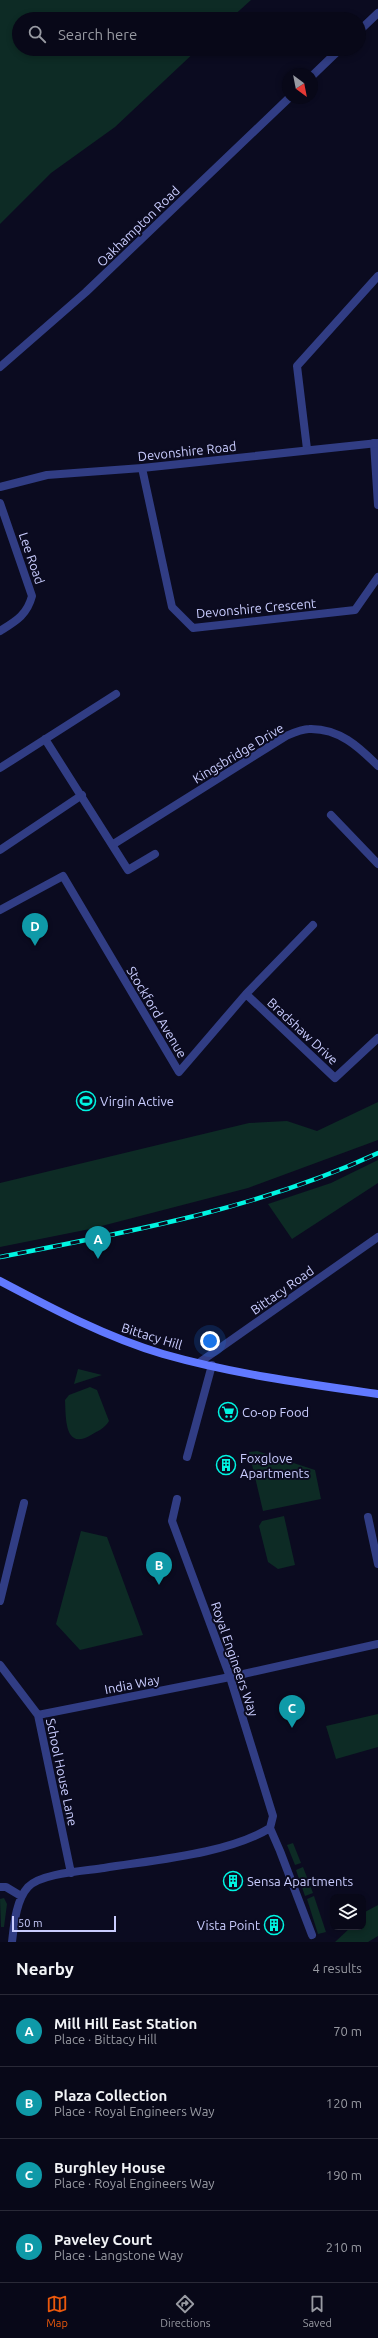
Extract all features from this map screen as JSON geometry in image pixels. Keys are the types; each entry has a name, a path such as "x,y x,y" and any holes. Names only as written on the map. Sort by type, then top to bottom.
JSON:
{"main road":[{"name":"Bittacy Hill","path":"0,1281 108,1335 164,1354 306,1384 378,1394"}],"street":[{"path":"366,24 378,13"},
{"path":"318,70 333,56"},
{"name":"Oakhampton Road","path":"0,367 86,292 283,104"},
{"path":"307,449 297,366 378,276"},
{"path":"376,443 378,505"},
{"name":"Devonshire Road","path":"0,487 47,475 142,468 307,449 376,443"},
{"name":"Devonshire Crescent","path":"142,468 172,607 193,628 355,610 378,577"},
{"name":"Lee Road","path":"0,503 32,596 29,608 20,619 0,631"},
{"path":"0,768 116,694"},
{"name":"Kingsbridge Drive","path":"112,845 286,736 308,728 331,731 350,741 378,766"},
{"path":"45,739 82,795 128,870 155,854"},
{"path":"0,850 82,795"},
{"path":"331,816 378,864"},
{"name":"Stockford Avenue","path":"0,910 62,876 179,1072 246,994 313,924"},
{"name":"Bradshaw Drive","path":"246,994 336,1078 378,1038"},
{"name":"Bittacy Road","path":"200,1362 378,1237"},
{"path":"187,1457 212,1365"},
{"name":"Royal Engineers Way","path":"177,1499 172,1520 230,1677 273,1816 270,1828 312,1935"},
{"path":"0,1601 24,1503"},
{"path":"368,1517 378,1564"},
{"name":"India Way","path":"38,1715 230,1677 378,1644"},
{"name":"School House Lane","path":"0,1665 38,1715 71,1873"},
{"path":"12,1942 21,1896 29,1886 37,1881 71,1873 176,1857 235,1844 256,1836 270,1828"},
{"path":"0,1888 6,1887 21,1896"}],"green space":[{"path":"0,0 251,0 238,12 12,12 12,56 191,56 115,127 51,173 0,224"},
{"path":"378,1102 378,1140 248,1188 90,1229 0,1247 0,1183 249,1123 287,1121 317,1131"},
{"path":"378,1160 378,1183 292,1239 268,1204 331,1183"},
{"path":"78,1369 102,1375 74,1384"},
{"path":"90,1387 97,1390 109,1421 99,1431 82,1439 76,1439 68,1430 65,1400 69,1395"},
{"path":"257,1451 315,1470 321,1499 263,1511 249,1452"},
{"path":"284,1516 295,1565 278,1569 268,1562 259,1526 262,1521"},
{"path":"81,1531 107,1537 143,1635 80,1650 56,1624"},
{"path":"378,1714 378,1747 336,1759 326,1726"},
{"path":"293,1843 301,1863 295,1865 287,1845"},
{"path":"303,1867 313,1893 305,1896 296,1870"},
{"path":"314,1896 326,1932 318,1934 307,1899"},
{"path":"4,1898 7,1904 4,1927 1,1927 0,1899"},
{"path":"378,1905 378,1936 368,1942 335,1942 348,1930 366,1930 366,1911"}],"railway":[{"path":"0,1257 192,1217 239,1204 333,1173 378,1153"}],"place":[{"name":"Paveley Court","path":"35,946"},
{"name":"Virgin Active","path":"86,1101"},
{"name":"Mill Hill East Station","path":"98,1259"},
{"name":"Co-op Food","path":"228,1412"},
{"name":"Foxglove Apartments","path":"226,1465"},
{"name":"Plaza Collection","path":"159,1585"},
{"name":"Burghley House","path":"292,1728"},
{"name":"Sensa Apartments","path":"233,1881"},
{"name":"Vista Point","path":"274,1925"}]}
